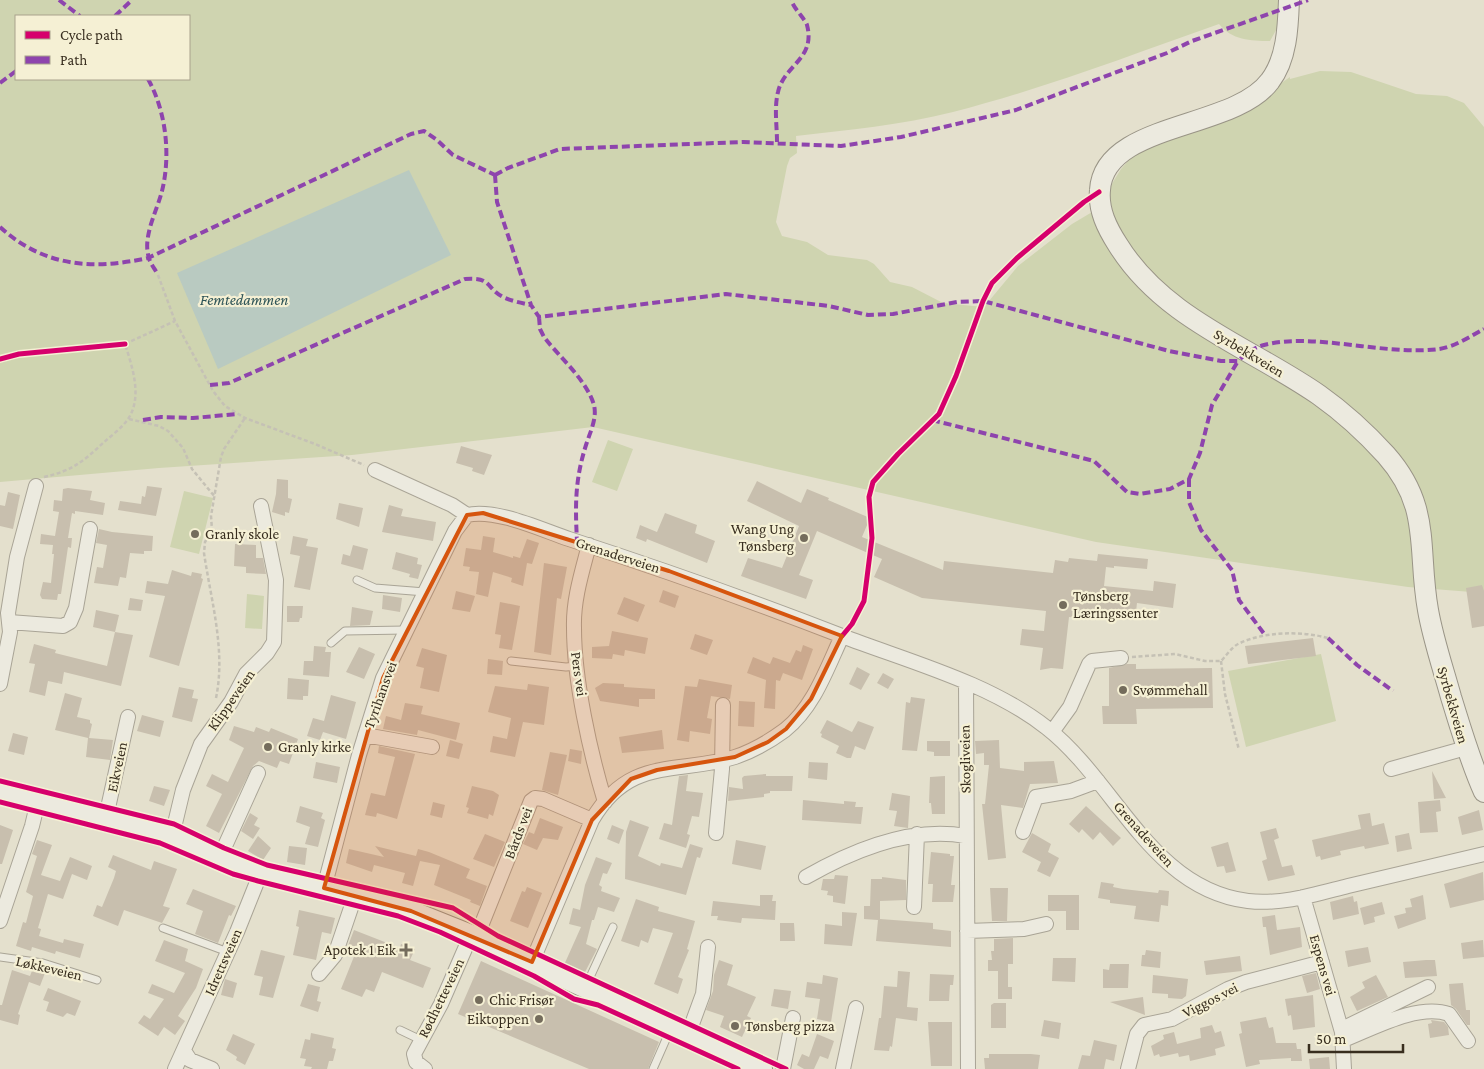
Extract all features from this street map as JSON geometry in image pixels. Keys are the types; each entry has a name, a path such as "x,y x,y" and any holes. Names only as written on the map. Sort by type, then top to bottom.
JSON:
{"main road":[{"name":"Syrbekkveien","path":"1290,0 1286,39 1280,63 1269,83 1259,93 1240,106 1151,137 1118,155 1106,169 1101,183 1099,192 1103,217 1121,250 1142,278 1165,300 1200,324 1319,395 1358,427 1402,476 1419,512 1428,613 1466,748 1484,792"},
{"path":"0,791 106,817 172,836 261,872 411,910 476,930 532,962 762,1069"}],"street":[{"name":"Grenaderveien","path":"375,470 452,504 467,514 483,512 589,545 756,602 842,636"},
{"path":"0,684 10,632 9,622 17,557 36,486"},
{"name":"Klippeveien","path":"172,836 183,790 201,744 230,702 246,674 267,653 274,642 276,580 262,506"},
{"name":"Tyrihansvei","path":"324,888 365,735 384,678 461,520 467,514"},
{"path":"9,622 63,626 70,622 76,608 90,528"},
{"name":"Pers vei","path":"589,545 575,607 574,628 577,666 596,774 605,802"},
{"path":"532,962 592,820 605,802 616,791 638,776 668,767 723,760 757,748 786,729 811,699 842,636"},
{"name":"Grenadeveien","path":"842,636 966,683 1006,701 1052,732 1076,754 1168,864 1194,884 1208,890 1249,902 1286,900 1484,854"},
{"path":"1052,732 1070,707 1089,664 1092,661 1121,658"},
{"name":"Skogliveien","path":"966,683 968,1069"},
{"path":"716,833 723,760 724,705"},
{"name":"Eikveien","path":"106,817 128,718"},
{"path":"365,735 432,747"},
{"path":"1391,769 1466,748"},
{"path":"220,857 258,773"},
{"path":"1023,832 1036,797 1071,791 1098,782"},
{"name":"Bårds vei","path":"476,930 531,801 535,798 543,799 592,820"},
{"path":"0,921 32,826 38,800"},
{"path":"806,877 839,858 917,834 950,833 966,836"},
{"path":"914,907 917,834"},
{"name":"Idrettsveien","path":"175,1069 228,952 261,872"},
{"path":"319,974 335,954 355,896"},
{"name":"Espens vei","path":"1303,897 1342,1036 1344,1069"},
{"path":"967,931 1024,929 1046,924"},
{"name":"Rødhetteveien","path":"418,1067 414,1054 441,1004 476,930"},
{"path":"679,1031 703,994 708,947"},
{"name":"Viggos vei","path":"1128,1069 1137,1034 1144,1025 1172,1018 1228,989 1246,982 1322,962"},
{"path":"1342,1036 1346,1027 1428,987"},
{"path":"843,1069 856,1008"},
{"path":"1342,1036 1399,1018 1428,1012 1449,1014 1468,1041"},
{"path":"783,1069 793,1018"},
{"path":"184,1051 190,1060 212,1069"}],"lane":[{"path":"357,580 375,588 426,592"},
{"path":"331,644 345,631 406,630"},
{"path":"511,661 566,667 577,666"},
{"path":"585,987 613,927"},
{"path":"163,928 228,952"},
{"name":"Løkkeveien","path":"0,957 43,964 97,980"},
{"path":"400,1030 421,1040"},
{"path":"653,1069 679,1031"}],"path":[{"path":"158,275 175,321 218,399 225,406 245,418 315,444 375,470"},
{"path":"116,345 125,344 175,321"},
{"path":"36,486 42,478 62,473 82,463 129,418 136,395 134,370 125,344"},
{"path":"129,418 159,426 168,431 182,448 192,469 215,498"},
{"path":"216,701 220,683 220,649 204,553 205,542 212,530 211,516 224,449 245,418"},
{"path":"1121,658 1176,654 1205,661 1221,661 1238,644 1265,635 1311,633 1328,638"},
{"path":"1221,661 1225,694 1239,750"}],"highlighted area":[{"path":"483,513 513,521 669,571 842,636 811,699 786,729 768,742 735,757 657,770 631,779 592,820 532,962 411,911 324,888 383,678 467,515"}],"green space":[{"path":"0,0 1282,0 1280,23 1270,41 1255,41 1236,36 1219,24 1054,82 987,103 933,117 894,124 796,136 797,153 790,158 787,166 776,222 782,236 807,242 828,255 867,260 874,264 890,282 912,287 943,303 984,307 1018,266 1072,224 1109,202 1108,192 1113,182 1121,169 1136,152 1227,120 1290,77 1290,79 1320,71 1351,72 1416,94 1447,96 1464,103 1484,127 1484,593 1408,587 1096,542 593,427 352,455 159,468 0,482"},
{"path":"608,440 633,449 617,491 592,482"},
{"path":"184,491 213,498 199,554 170,547"},
{"path":"247,594 264,596 262,629 245,628"},
{"path":"1321,654 1336,721 1246,747 1228,671"}],"water":[{"name":"Femtedammen","path":"409,170 451,255 218,369 177,273"}],"building":[{"path":"461,446 492,455 484,475 472,471 473,468 456,463"},
{"path":"277,479 288,480 288,498 292,499 289,513 285,512 285,516 272,512"},
{"name":"Tønsberg Læringssenter","path":"757,481 801,503 807,489 829,498 828,500 870,518 862,537 943,570 944,561 1053,573 1055,560 1068,562 1069,558 1097,561 1098,554 1148,559 1147,569 1106,567 1104,586 1153,591 1154,581 1176,584 1173,608 1137,603 1135,620 1093,616 1092,619 1069,617 1063,669 1051,668 1040,670 1043,648 1020,645 1022,629 1044,631 1046,611 922,598 874,577 882,559 817,531 799,575 813,580 806,599 741,576 748,558 782,568 799,526 747,501"},
{"path":"147,486 162,488 156,516 118,510 120,501 141,504 142,496 145,497"},
{"path":"63,489 92,491 90,500 105,503 103,515 75,511 75,514 72,513 68,538 72,538 71,548 68,547 61,594 58,594 57,600 42,599 40,595 43,582 51,583 54,554 52,554 53,545 40,544 41,534 55,536 59,512 53,511 54,500 62,501"},
{"path":"8,492 20,495 13,529 0,526 0,505 5,506"},
{"path":"339,503 363,508 359,527 336,519"},
{"path":"389,505 403,509 401,516 436,522 433,541 382,532"},
{"path":"665,513 697,525 695,533 715,541 707,563 647,539 646,542 636,538 640,525 657,532"},
{"path":"99,529 153,536 152,551 144,551 144,554 130,553 126,578 120,577 118,586 94,583 97,567 103,568 107,545 96,543"},
{"path":"293,536 308,539 306,546 318,548 310,590 294,587 300,556 290,554"},
{"path":"483,536 495,538 493,552 513,558 513,556 520,558 527,539 539,543 532,564 527,563 523,586 511,582 512,578 493,572 488,597 476,594 479,572 469,571 470,567 463,566 466,548 481,550"},
{"path":"235,544 256,545 256,558 263,558 266,574 246,573 246,567 234,566"},
{"path":"353,545 368,549 363,570 341,564 343,554 350,556"},
{"path":"396,552 418,558 417,564 422,565 418,579 409,577 410,574 392,569"},
{"path":"544,563 567,567 561,599 557,598 551,655 534,652"},
{"name":"Granly skole","path":"172,570 191,576 192,572 202,574 201,578 203,579 179,666 149,657 165,596 145,593 147,581 168,584"},
{"path":"1482,585 1484,591 1484,626 1472,628 1466,588"},
{"path":"663,590 679,596 675,608 659,602"},
{"path":"456,591 475,596 470,612 452,609"},
{"path":"383,595 402,598 400,612 382,609"},
{"path":"624,597 645,605 638,622 617,614"},
{"path":"130,598 143,600 141,611 128,610"},
{"path":"500,602 520,606 512,650 499,648 501,635 495,634"},
{"path":"287,606 303,606 302,618 300,618 299,622 287,622"},
{"path":"352,607 373,611 370,625 350,626"},
{"path":"96,610 119,615 115,632 93,627"},
{"path":"612,631 648,638 645,654 625,650 624,656 613,654 612,659 592,658 592,647 609,646"},
{"path":"115,632 133,635 121,686 64,672 62,684 48,681 45,696 29,692 35,664 29,663 34,644 56,650 55,653 107,666"},
{"path":"695,634 713,640 707,655 690,649"},
{"path":"1313,638 1316,656 1248,664 1245,646"},
{"path":"803,645 813,649 802,680 783,673 780,681 776,680 775,709 764,708 766,680 747,673 753,657 770,664 773,657 790,663 796,650 801,652"},
{"path":"314,646 326,647 325,652 331,652 329,677 303,675 304,661 313,661"},
{"path":"359,647 375,654 364,679 346,672"},
{"path":"422,648 447,655 439,692 420,688 424,668 416,666"},
{"path":"488,659 503,661 502,675 487,674"},
{"path":"1136,664 1136,669 1212,668 1213,708 1136,709 1137,724 1103,724 1102,706 1109,706 1109,668"},
{"path":"857,667 870,674 861,690 849,684"},
{"path":"883,673 894,679 888,689 877,683"},
{"path":"288,678 309,680 308,696 303,696 303,700 287,699"},
{"path":"699,679 732,685 730,699 711,696 707,718 712,719 710,734 690,731 689,742 677,740 685,686 697,687"},
{"path":"603,683 624,684 624,687 655,689 655,699 639,699 639,707 600,701 595,688"},
{"path":"528,684 549,687 544,725 523,722 515,757 490,752 493,736 507,739 511,718 488,712 495,686 527,690"},
{"path":"179,687 194,690 192,698 198,699 192,722 172,717"},
{"path":"65,693 82,698 77,717 90,720 92,724 89,738 113,740 110,760 86,757 88,738 55,730"},
{"path":"331,695 356,702 346,739 323,732 320,740 307,736 313,718 324,721"},
{"path":"911,697 925,699 917,751 902,750 906,702 910,703"},
{"path":"739,701 755,702 754,727 738,726"},
{"path":"405,703 423,706 421,714 460,723 456,740 418,730 417,735 383,729 386,716 401,720"},
{"path":"142,715 164,721 160,737 137,731"},
{"path":"827,720 852,732 858,721 874,727 865,750 855,746 851,758 836,753 839,746 821,737 822,734 820,733"},
{"path":"234,726 254,732 256,727 269,732 271,728 298,739 289,764 280,761 277,768 259,761 253,766 219,833 206,826 222,794 206,786 212,774 228,782 244,748 229,740"},
{"path":"662,730 664,749 622,753 619,737"},
{"path":"13,733 28,737 24,755 8,751"},
{"path":"450,740 463,744 459,759 446,756"},
{"path":"999,740 1000,768 1024,771 1024,762 1054,761 1058,783 1030,784 1023,808 1001,805 1006,858 988,860 982,804 985,804 989,765 984,765 984,753 976,754 975,741"},
{"path":"927,741 950,741 950,756 934,756 934,752 927,751"},
{"path":"379,746 415,754 397,819 377,813 376,817 365,815 371,793 385,796 395,757 378,753"},
{"path":"570,749 582,751 581,764 568,761"},
{"path":"550,752 567,755 558,795 542,790"},
{"path":"316,762 340,767 337,783 313,778"},
{"path":"809,762 828,763 827,780 808,778"},
{"path":"1432,771 1446,798 1434,799"},
{"path":"766,774 766,776 793,776 792,791 770,791 770,793 764,794 764,797 728,801 729,787 743,789 742,778 744,776"},
{"path":"688,775 686,791 703,793 699,817 692,816 687,834 690,835 686,848 659,839 664,823 672,825 679,776"},
{"path":"945,776 945,814 932,814 931,803 929,803 930,777"},
{"path":"154,786 170,790 164,806 149,801"},
{"path":"472,786 493,791 499,795 493,816 489,814 488,819 467,813 469,808 466,807"},
{"path":"892,793 910,796 908,828 894,826 897,811 889,810"},
{"path":"803,800 844,804 844,801 856,802 855,807 863,807 861,824 802,820"},
{"path":"1440,800 1441,811 1436,812 1438,832 1420,833 1418,802"},
{"path":"433,802 445,805 442,818 430,815"},
{"path":"300,806 323,813 321,818 325,820 318,847 305,844 310,827 296,822"},
{"path":"1086,806 1121,838 1113,846 1100,832 1093,840 1082,829 1079,833 1069,824"},
{"path":"1479,810 1483,830 1462,835 1458,817"},
{"path":"250,813 258,818 254,825 260,828 253,839 241,831"},
{"path":"1370,813 1372,826 1384,823 1389,844 1365,849 1364,846 1340,851 1341,855 1321,860 1320,856 1316,857 1312,840 1361,829 1358,815"},
{"path":"540,818 563,827 558,840 543,838 537,850 523,844 529,832 534,834"},
{"path":"630,820 649,827 638,856 660,866 661,863 682,868 690,844 703,848 700,858 697,857 686,895 625,879 626,832"},
{"path":"0,825 13,830 2,864 0,864"},
{"path":"612,825 624,830 619,844 607,839"},
{"path":"1276,828 1279,838 1274,840 1282,867 1292,865 1295,875 1268,881 1262,861 1267,859 1260,832"},
{"path":"1032,833 1051,844 1048,852 1059,858 1050,877 1037,871 1041,862 1022,852"},
{"path":"1409,833 1412,849 1397,852 1395,836"},
{"path":"485,834 505,842 494,867 473,859"},
{"path":"258,836 271,848 263,860 248,851"},
{"path":"37,840 52,845 41,875 60,881 70,857 92,866 87,880 72,874 63,899 48,894 38,928 41,929 39,936 63,943 64,939 84,944 80,958 56,951 55,954 32,947 31,951 16,946 23,922 26,923 33,896 26,892 37,856 32,854"},
{"path":"736,840 766,846 761,870 732,864"},
{"path":"1228,842 1236,871 1226,873 1224,866 1217,867 1211,847"},
{"path":"289,846 307,848 305,865 287,862"},
{"path":"375,846 416,856 418,849 470,869 466,878 487,886 480,906 470,902 471,900 434,885 440,865 420,861 413,886 402,883 405,873 374,865 372,872 346,863 349,849 384,857"},
{"path":"931,852 954,856 951,885 955,885 953,902 932,902 933,884 928,884"},
{"path":"113,855 151,870 154,861 177,869 163,906 170,908 162,923 124,910 118,926 93,916 97,905 102,907 114,878 116,871 108,867"},
{"path":"596,857 612,863 607,874 603,873 599,885 602,887 601,891 620,898 614,912 598,907 594,920 592,920 586,944 597,949 584,974 564,965 581,927 569,924 573,908 580,910 585,885"},
{"path":"1483,872 1484,900 1450,908 1444,884"},
{"path":"835,875 848,876 845,904 833,902 833,896 827,895 828,891 821,890 823,879 834,879"},
{"path":"882,877 906,880 906,900 880,901 880,919 933,923 933,929 951,931 951,947 876,941 878,920 864,919 864,906 870,906 871,879 882,879"},
{"path":"1101,882 1114,884 1113,887 1123,889 1158,893 1159,890 1169,891 1168,906 1161,905 1159,922 1134,919 1136,906 1110,903 1110,900 1098,898"},
{"path":"527,887 542,893 528,928 510,921 522,891 525,892"},
{"path":"990,888 1008,888 1007,921 992,921"},
{"path":"193,889 236,906 231,916 229,915 218,943 195,934 203,911 186,904"},
{"path":"760,895 773,895 772,901 776,901 775,920 742,918 741,923 717,920 718,916 711,916 713,901 760,906"},
{"path":"1048,895 1079,895 1079,930 1066,930 1066,911 1048,911"},
{"path":"1423,895 1426,919 1398,929 1394,916 1406,913 1405,908 1412,907 1410,899"},
{"path":"1353,896 1354,902 1357,901 1359,914 1333,920 1330,902"},
{"path":"636,899 659,907 658,911 695,921 687,949 689,950 678,977 683,979 678,994 654,984 673,933 653,928 648,943 641,940 639,947 621,941"},
{"path":"1382,902 1385,914 1374,917 1375,922 1364,925 1360,908"},
{"path":"299,910 335,918 331,934 322,932 316,960 293,955 299,927 296,926"},
{"path":"842,912 857,913 852,946 824,944 825,924 842,926"},
{"path":"1275,915 1277,930 1300,927 1302,947 1270,955 1266,927 1263,927 1262,917"},
{"path":"780,923 794,923 795,941 780,941"},
{"path":"354,930 400,948 401,944 415,949 410,960 431,968 423,988 382,972 374,992 366,989 362,997 341,989 355,954 346,951"},
{"path":"1013,938 1013,964 1008,964 1008,987 1012,987 1012,999 998,999 998,971 988,971 988,960 992,960 991,951 994,951 994,939"},
{"path":"164,940 188,949 185,961 203,969 196,988 178,1016 185,1021 175,1035 164,1027 158,1036 138,1023 144,1015 150,1019 164,999 148,993 152,984 174,993 185,973 155,961"},
{"path":"1483,940 1484,957 1463,959 1461,943"},
{"path":"1368,947 1371,962 1348,967 1345,951"},
{"path":"261,950 285,956 273,998 259,995 263,977 254,975"},
{"path":"1146,950 1161,952 1160,968 1141,966 1142,955 1145,955"},
{"path":"1240,956 1242,971 1206,975 1204,961"},
{"path":"1053,958 1076,958 1075,982 1052,981"},
{"path":"719,960 733,965 727,985 756,997 747,1016 751,1018 742,1037 720,1027 724,1016 706,1010 713,991 714,975"},
{"path":"1435,960 1437,976 1405,978 1403,962"},
{"name":"Eiktoppen","path":"481,961 659,1042 648,1069 589,1069 458,1014"},
{"path":"1110,964 1129,964 1128,988 1103,988 1103,969 1109,970"},
{"path":"33,968 45,973 40,986 29,982 18,1014 20,1015 18,1025 0,1020 0,1005 2,1005 12,970 30,976"},
{"path":"898,971 910,972 907,1007 918,1008 917,1021 896,1018 892,1047 890,1046 889,1051 874,1050 879,1018 881,1018 884,986 897,987"},
{"path":"1316,973 1320,989 1307,993 1302,976"},
{"path":"930,974 954,975 953,985 950,985 949,1001 929,1001"},
{"path":"823,975 838,978 831,1022 817,1019 820,999 805,997 807,982 822,984"},
{"path":"1153,975 1188,979 1186,996 1182,999 1168,998 1168,994 1152,993"},
{"path":"1376,975 1388,997 1357,1011 1350,997 1365,988 1362,982"},
{"path":"225,979 237,983 233,998 221,995"},
{"path":"1463,983 1466,1010 1470,1010 1470,1025 1467,1025 1451,1005 1449,984"},
{"path":"308,984 320,987 317,1001 321,1002 318,1012 300,1006"},
{"path":"48,988 81,1001 75,1016 67,1013 63,1017 46,1011 49,1002 43,1000"},
{"path":"774,989 791,991 788,1009 771,1006"},
{"path":"1313,995 1315,1027 1293,1030 1291,1015 1288,1016 1285,999"},
{"path":"1143,997 1145,1015 1110,1002"},
{"path":"994,1003 1006,1003 1006,1028 991,1028 991,1005"},
{"path":"1266,1017 1269,1028 1273,1027 1276,1043 1296,1043 1297,1049 1301,1049 1302,1061 1291,1061 1291,1058 1259,1060 1260,1064 1246,1067 1239,1034 1242,1033 1240,1022"},
{"path":"1044,1020 1061,1023 1059,1039 1041,1036"},
{"path":"1431,1020 1444,1022 1448,1027 1449,1035 1430,1038 1428,1024 1432,1023"},
{"path":"928,1022 952,1022 952,1066 931,1066"},
{"path":"1212,1025 1215,1033 1221,1031 1225,1046 1215,1049 1216,1055 1190,1061 1189,1055 1179,1057 1178,1053 1160,1057 1159,1054 1154,1056 1151,1046 1164,1039 1163,1035 1174,1032 1177,1044 1201,1038 1200,1028"},
{"path":"311,1033 334,1038 332,1048 336,1049 333,1061 329,1061 327,1069 311,1069 312,1067 304,1066 306,1059 300,1058 305,1039 310,1040"},
{"path":"233,1034 255,1044 245,1065 236,1060 237,1057 226,1050"},
{"path":"817,1034 834,1041 828,1059 820,1056 814,1069 804,1069 797,1065 802,1054 809,1057"},
{"path":"1094,1040 1117,1045 1114,1061 1106,1059 1104,1069 1078,1069 1082,1055 1090,1056"},
{"path":"989,1054 1040,1055 1038,1069 985,1069 984,1058 989,1058"},
{"path":"1329,1057 1330,1069 1310,1069 1309,1059"}],"marked path":[{"path":"59,0 79,15"},
{"path":"116,15 132,0"},
{"path":"777,142 776,111 778,92 786,75 803,54 809,37 807,25 791,0"},
{"path":"495,175 508,168 560,149 743,142 841,146 901,137 1016,110 1167,53 1192,41 1308,0"},
{"path":"0,83 15,72"},
{"path":"148,80 163,119 166,148 165,177 147,241 150,260 158,275"},
{"path":"0,227 34,250 51,258 70,262 107,264 148,258 411,134 424,131 453,155 495,175"},
{"path":"495,175 497,202 531,305 539,317 726,294 829,306 868,315 893,314 957,302 983,301 1169,351 1221,361 1238,361 1256,348 1284,342 1327,342 1395,350 1439,349 1456,344 1484,329"},
{"path":"210,385 229,383 465,279 484,281 503,297 531,305"},
{"path":"539,317 540,329 544,337 585,386 595,410 578,479 576,503 577,541"},
{"path":"932,420 1094,461 1127,492 1140,494 1170,489 1189,479 1200,453 1212,405 1238,361"},
{"path":"143,420 161,417 193,418 237,414"},
{"path":"1189,479 1189,502 1201,530 1232,570 1239,600 1265,635"},
{"path":"1328,638 1357,665 1393,691"}],"cycle path":[{"path":"842,636 852,624 864,601 872,538 869,497 873,482 898,454 939,414 956,376 983,301 992,283 1017,258 1084,202 1099,192"},
{"path":"0,359 19,354 125,344"},
{"path":"0,781 174,824 224,848 267,865 453,908 498,936 786,1069"},
{"path":"0,802 160,843 233,874 398,916 440,932 534,976 574,999 598,1005 738,1069"}],"place":[{"name":"Granly skole","path":"195,534"},
{"name":"Wang Ung Tønsberg","path":"804,538"},
{"name":"Tønsberg Læringssenter","path":"1063,605"},
{"name":"Svømmehall","path":"1123,690"},
{"name":"Granly kirke","path":"268,747"},
{"name":"Apotek 1 Eik","path":"406,950"},
{"name":"Chic Frisør","path":"479,1000"},
{"name":"Eiktoppen","path":"539,1019"},
{"name":"Tønsberg pizza","path":"735,1026"}]}
